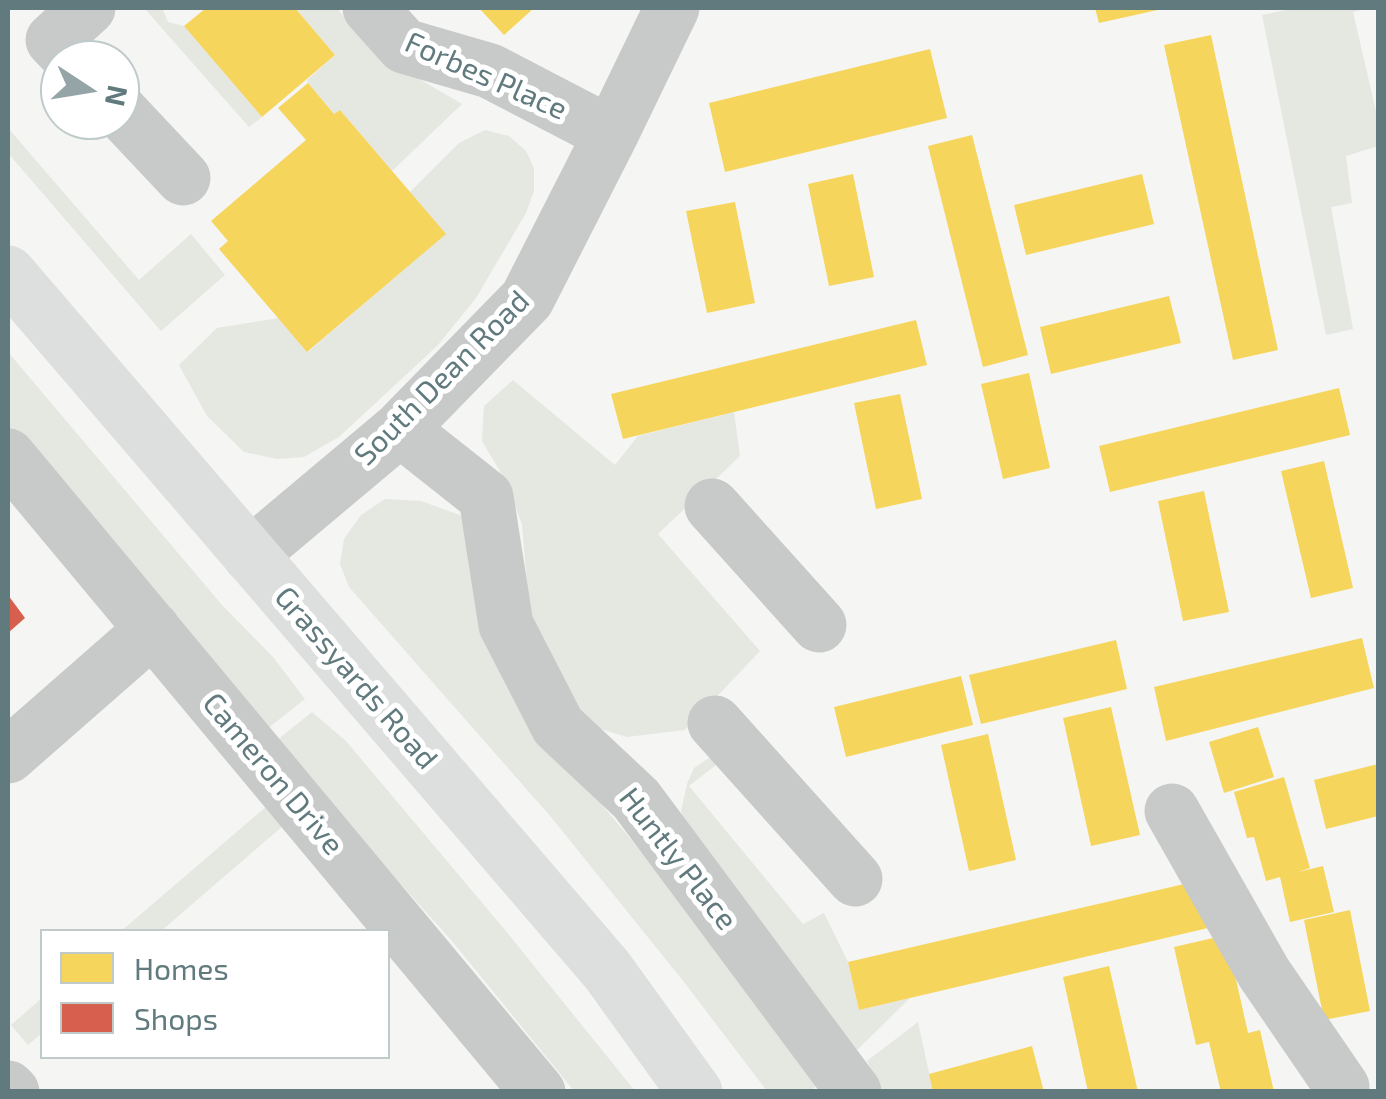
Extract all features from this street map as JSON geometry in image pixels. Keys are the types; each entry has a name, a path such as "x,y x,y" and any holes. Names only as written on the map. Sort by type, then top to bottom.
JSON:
{"main road":[{"name":"Grassyards Road","path":"8,273 607,970 695,1092"}],"street":[{"path":"52,40 88,8"},
{"name":"Forbes Place","path":"370,8 404,46 490,71 612,134"},
{"name":"South Dean Road","path":"250,555 400,429 527,299 672,8"},
{"path":"140,132 183,178"},
{"name":"Huntly Place","path":"400,429 486,498 506,624 558,726 636,799 854,1092"},
{"name":"Cameron Drive","path":"8,456 538,1092"},
{"path":"712,506 819,624"},
{"path":"8,756 152,629"},
{"path":"715,723 855,879"},
{"path":"1172,811 1264,973 1344,1090"}],"shaded area":[{"path":"144,8 162,8 168,22 184,26 262,117 249,127"},
{"path":"295,8 337,8 352,27 402,69 462,104 392,171 340,110 334,114 308,83 335,55"},
{"path":"1296,8 1368,8 1353,12 1378,120 1378,146 1346,156 1352,203 1331,207 1353,329 1326,335 1262,15"},
{"path":"8,128 139,280 191,234 225,275 161,331 8,153"},
{"path":"485,130 509,136 526,151 534,168 534,191 526,213 476,298 438,345 339,437 304,457 277,459 244,452 207,416 179,365 217,328 279,318 308,352 445,234 410,192 459,143"},
{"path":"8,352 305,699 267,729 8,431"},
{"path":"513,380 615,465 638,436 734,412 740,456 658,534 760,651 685,730 627,737 591,726 531,632 522,524 505,480 482,441 484,406"},
{"path":"385,499 421,501 460,515 480,550 544,736 655,868 820,1083 810,1091 767,1091 551,817 349,587 340,564 344,539 361,515"},
{"path":"312,712 346,741 635,1091 574,1091 452,941 311,784 276,741"},
{"path":"709,758 725,758 689,786 803,924 824,913 848,962 859,1010 910,998 857,1050 685,836 681,811 687,784 694,768"},
{"path":"268,805 284,825 163,929 123,929"},
{"path":"40,1000 40,1035 28,1045 11,1025"},
{"path":"918,1022 933,1091 883,1091 867,1061"}],"building: Homes":[{"path":"206,8 295,8 335,55 262,117 184,26"},
{"path":"479,8 534,8 504,35"},
{"path":"1095,8 1162,8 1162,9 1099,23"},
{"path":"1211,35 1278,350 1233,360 1164,45"},
{"path":"930,49 947,118 725,172 709,103"},
{"path":"308,83 334,114 340,110 446,234 307,352 219,249 228,241 211,221 306,140 278,108"},
{"path":"972,135 1028,355 983,367 928,146"},
{"path":"853,174 874,277 829,286 808,184"},
{"path":"1142,174 1154,224 1026,255 1014,205"},
{"path":"735,202 755,303 707,313 686,211"},
{"path":"1169,296 1181,343 1051,374 1040,327"},
{"path":"916,320 927,365 623,439 611,394"},
{"path":"1029,373 1050,468 1003,479 981,384"},
{"path":"1339,388 1350,435 1110,492 1099,446"},
{"path":"900,394 922,499 876,509 854,403"},
{"path":"1324,461 1353,588 1311,598 1281,471"},
{"path":"1204,491 1229,612 1183,621 1158,501"},
{"path":"1362,638 1374,688 1166,741 1154,687"},
{"path":"1116,640 1127,689 981,724 969,675"},
{"path":"961,676 973,725 846,757 834,707"},
{"path":"1111,707 1140,835 1091,846 1063,718"},
{"path":"1258,727 1274,777 1224,793 1209,742"},
{"path":"988,734 1016,860 969,871 941,745"},
{"path":"1378,764 1378,816 1326,829 1314,780"},
{"path":"1284,777 1310,868 1298,872 1323,866 1334,912 1290,922 1280,877 1266,881 1254,837 1247,838 1234,792"},
{"path":"1197,881 1208,928 859,1010 848,962"},
{"path":"1350,910 1370,1011 1324,1020 1304,920"},
{"path":"1226,935 1248,1033 1260,1030 1274,1092 1221,1092 1209,1042 1196,1045 1174,947"},
{"path":"1109,966 1138,1092 1088,1092 1063,977"},
{"path":"1032,1046 1044,1092 933,1092 929,1074"}],"building: Shops":[{"path":"8,595 25,618 8,633"}]}
